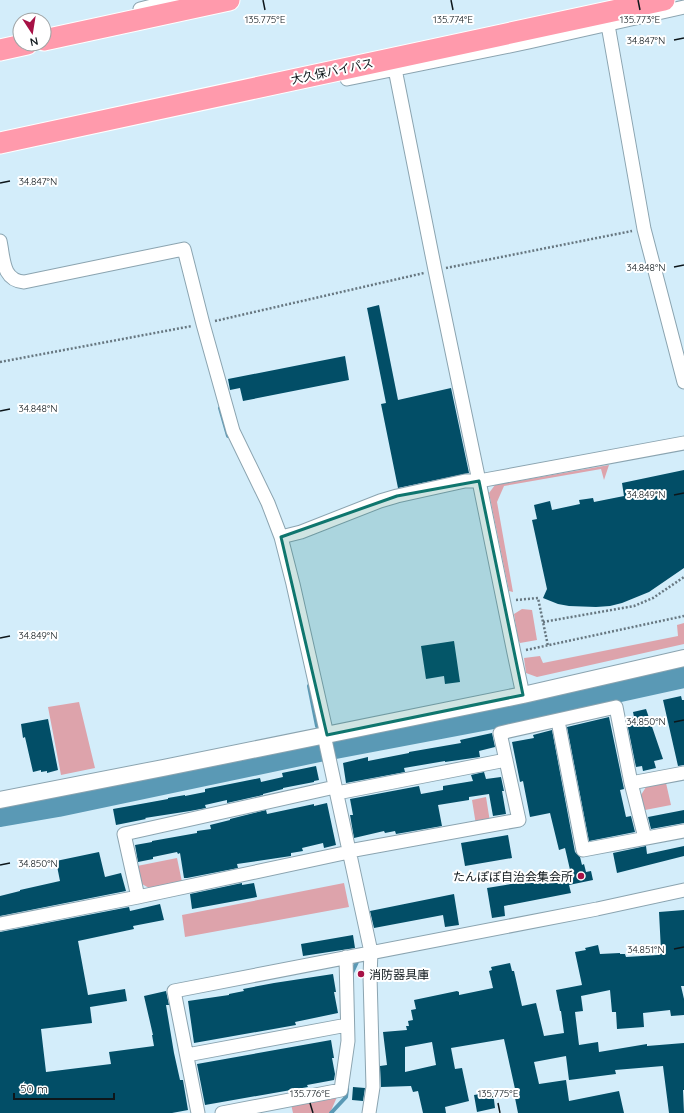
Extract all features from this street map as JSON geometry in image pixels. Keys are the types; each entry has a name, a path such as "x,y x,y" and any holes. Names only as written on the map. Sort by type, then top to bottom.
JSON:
{"highway":[{"path":"52,38 229,0"},
{"name":"大久保バイパス","path":"0,143 664,0"},
{"path":"0,49 12,47"}],"street":[{"path":"52,33 176,0"},
{"path":"212,97 235,99 245,98 529,42 684,7"},
{"path":"608,25 644,229 684,382"},
{"path":"0,49 12,45"},
{"path":"395,69 523,695"},
{"path":"0,241 6,271 11,278 16,281 24,282 184,249 199,325 233,431 268,503 281,537 293,584 326,737 329,760 372,952 370,976 373,1087 369,1113"},
{"path":"281,537 301,532 380,501 397,496 465,481 479,481 684,443"},
{"path":"0,800 326,737 523,695 684,658"},
{"path":"0,924 138,897 349,851 519,820 500,733 616,707 631,783 645,838"},
{"path":"558,721 583,850 684,831"},
{"path":"138,897 124,834 336,790 506,760"},
{"path":"631,783 684,772"},
{"path":"198,1113 174,991 597,909 684,890"},
{"path":"222,1113 341,1090 348,1041 346,957"},
{"path":"187,1055 347,1024"}],"path":[{"path":"0,362 199,325 435,270 644,229"},
{"path":"543,622 634,606 653,598 684,577"},
{"path":"503,602 538,598 548,646"},
{"path":"514,653 684,616"}],"highlighted area":[{"path":"479,481 523,695 327,735 281,537 397,496"}],"shaded area":[{"path":"609,465 604,480 601,469 504,486 497,502 513,592 509,591 489,493 495,485"},
{"path":"522,609 532,610 537,640 520,643 518,639 514,614"},
{"path":"684,623 684,644 537,677 526,673 524,658 540,656 543,663 678,636 677,625"},
{"path":"79,702 95,768 61,775 48,707"},
{"path":"666,783 671,805 645,810 641,795 646,787"},
{"path":"486,797 490,822 476,825 472,800"},
{"path":"177,858 182,882 149,888 142,884 137,866"},
{"path":"344,883 349,907 185,937 182,915"},
{"path":"337,1097 330,1113 293,1113 291,1104"}],"building":[{"path":"379,305 398,400 451,388 469,473 398,488 381,404 386,403 367,308"},
{"path":"345,356 349,380 243,401 240,388 230,390 228,379"},
{"path":"684,470 684,568 649,592 622,603 610,606 569,606 558,604 543,598 547,589 532,520 537,519 534,505 550,501 552,510 580,504 579,500 593,498 594,502 624,496 622,483"},
{"path":"454,641 460,682 445,684 444,676 426,679 421,646"},
{"path":"681,696 682,700 684,700 684,765 678,766 663,700"},
{"path":"646,709 663,759 654,761 656,768 643,771 642,766 636,767 626,718 634,717 633,712"},
{"path":"609,717 624,789 620,790 626,817 631,816 635,832 589,841 567,727"},
{"path":"48,719 58,770 47,773 47,771 41,772 41,770 33,772 25,737 23,738 21,724"},
{"path":"552,730 575,852 580,857 582,865 584,864 586,872 591,871 593,880 569,885 571,893 504,906 505,916 492,918 487,888 571,874 565,848 559,850 550,813 530,817 523,781 520,782 512,742 534,738 533,735"},
{"path":"492,733 495,747 479,751 480,757 404,768 405,772 346,783 343,763 368,757 368,761 461,743 460,740"},
{"path":"316,766 319,780 314,782 283,788 263,795 227,803 227,800 205,805 206,808 145,818 146,819 116,825 113,809 205,792 205,789 260,778 261,782 283,777 282,773"},
{"path":"484,772 486,779 501,777 506,814 493,816 489,794 469,797 469,800 438,805 442,826 396,834 395,831 385,833 384,831 354,838 350,815 353,815 350,799 419,786 421,794 443,790 443,786 473,781 471,775"},
{"path":"327,803 336,845 324,848 323,843 302,848 303,851 291,853 291,856 237,864 238,868 187,878 184,878 180,853 178,854 177,852 138,862 135,845 197,833 197,831 211,829 210,825 266,810 267,814 314,804 314,806"},
{"path":"684,810 684,823 651,829 648,817"},
{"path":"508,835 512,858 465,866 461,843"},
{"path":"646,846 647,854 684,846 684,856 617,873 613,853"},
{"path":"99,852 105,877 121,873 126,891 0,916 0,896 60,881 56,861"},
{"path":"242,883 242,885 254,883 257,897 192,909 190,894"},
{"path":"454,894 459,925 445,927 443,915 374,928 370,911"},
{"path":"160,904 164,920 133,926 134,929 78,941 88,995 125,989 127,1001 90,1007 92,1023 41,1029 46,1072 111,1064 109,1052 154,1046 144,996 166,991 169,1005 166,1005 174,1053 180,1080 183,1080 188,1110 172,1113 0,1113 0,932 129,907 130,911"},
{"path":"684,910 684,986 681,986 684,999 684,1015 671,1016 670,1010 643,1013 644,1027 617,1029 616,1012 612,1012 610,990 581,996 583,1011 575,1012 579,1045 598,1042 599,1052 647,1044 647,1046 684,1043 684,1113 669,1113 663,1066 615,1070 616,1074 569,1080 566,1056 534,1062 539,1084 566,1080 569,1101 619,1091 624,1113 518,1113 515,1098 517,1098 504,1039 451,1048 455,1069 462,1068 469,1101 445,1107 446,1113 423,1113 418,1091 413,1092 411,1086 381,1087 380,1066 387,1065 383,1032 407,1030 406,1026 409,1026 408,1021 413,1020 411,1010 416,1009 414,1000 457,991 459,992 459,995 493,988 489,971 492,970 491,967 510,963 512,971 514,971 522,1006 536,1003 544,1036 564,1033 556,990 582,985 575,952 586,950 585,948 598,945 600,954 620,953 625,954 626,957 658,955 657,951 661,951 659,912","holes":["432,1042 436,1065 405,1072 405,1047"]},
{"path":"353,935 355,948 303,956 301,944"},
{"path":"333,974 336,992 334,992 338,1013 295,1022 296,1025 194,1043 188,1001 229,995 244,991 243,989 274,983"},
{"path":"331,1040 334,1058 332,1058 335,1074 334,1080 307,1085 308,1087 205,1105 197,1064"},
{"path":"353,1087 365,1088 363,1101 352,1100"},
{"path":"493,1092 495,1108 477,1112 474,1095"}],"waterway":[{"path":"220,408 228,436"},
{"path":"0,815 58,805 319,750 524,711 684,676"},
{"path":"309,686 317,726"},
{"path":"351,975 357,962"},
{"path":"331,1113 346,1097 347,1089"}],"place":[{"name":"たんぽぽ自治会集会所","path":"581,876"},
{"name":"消防器具庫","path":"361,974"}]}
